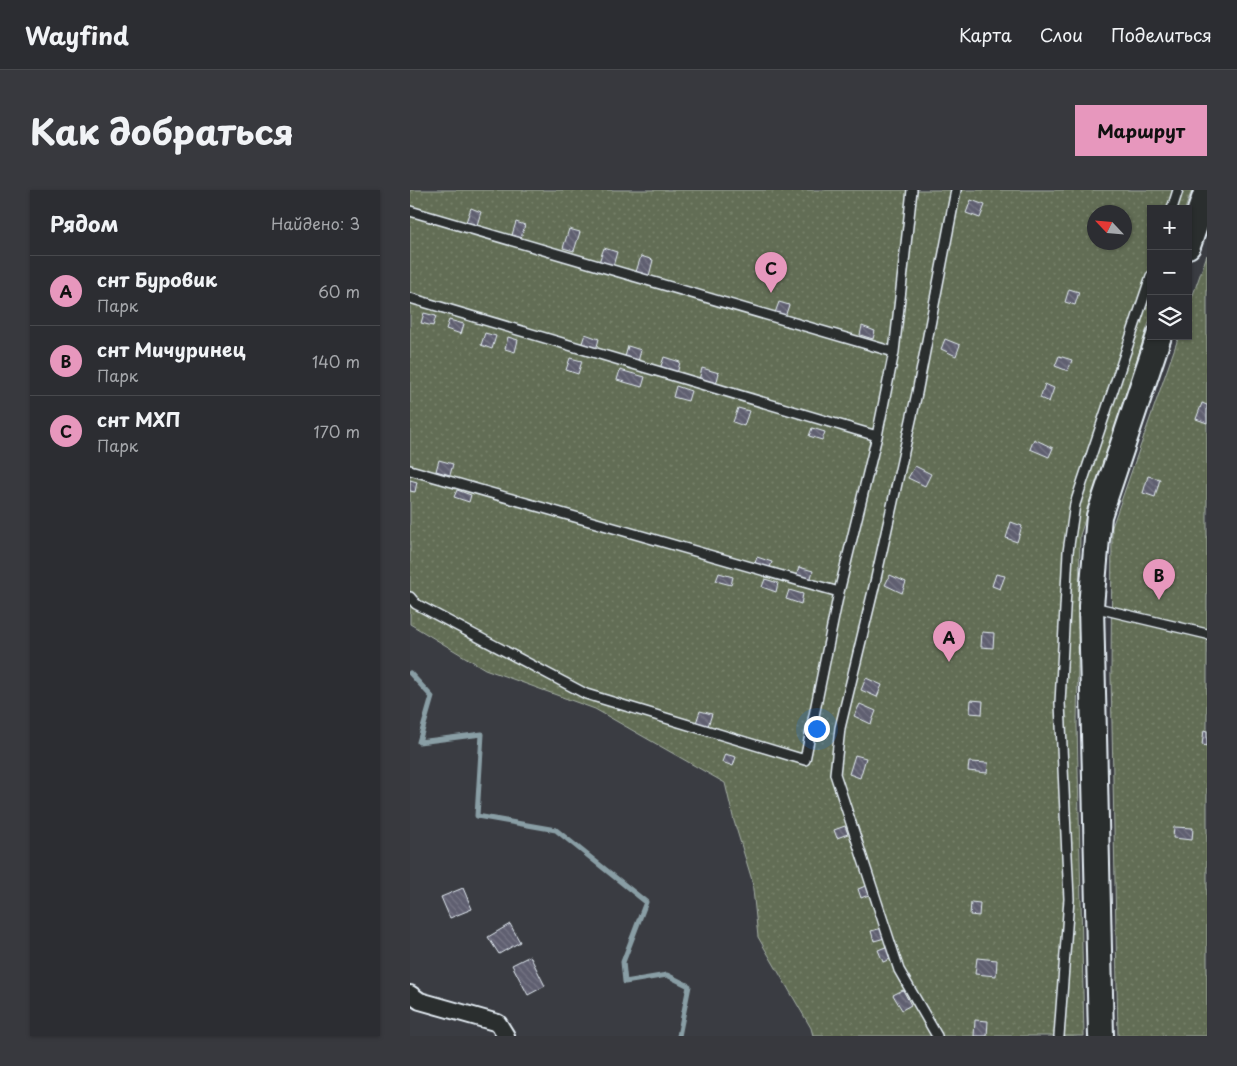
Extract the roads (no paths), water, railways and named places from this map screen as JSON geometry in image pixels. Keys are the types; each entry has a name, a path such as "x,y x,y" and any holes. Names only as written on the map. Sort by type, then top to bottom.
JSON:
{"street":[{"path":"1192,234 1207,190"},
{"path":"1101,1036 1091,606 1100,516 1157,340"},
{"path":"410,994 420,1001 498,1023 506,1036"}],"lane":[{"path":"410,597 416,604 586,694 805,760 840,592 877,436 894,352 912,190"},
{"path":"937,1036 899,970 835,774 840,728 874,587 917,393 956,190"},
{"path":"1173,205 1178,190"},
{"path":"410,211 894,352"},
{"path":"1059,1036 1069,900 1060,703 1068,552 1074,504 1147,288"},
{"path":"410,298 877,436"},
{"path":"410,470 840,592"},
{"path":"1091,606 1207,634"}],"waterway":[{"path":"410,673 432,697 419,742 482,734 477,816 556,830 646,902 623,962 625,982 667,975 689,986 679,1036"}],"place":[{"name":"снт МХП","path":"771,293"},
{"name":"снт Мичуринец","path":"1159,600"},
{"name":"снт Буровик","path":"949,662"}]}
